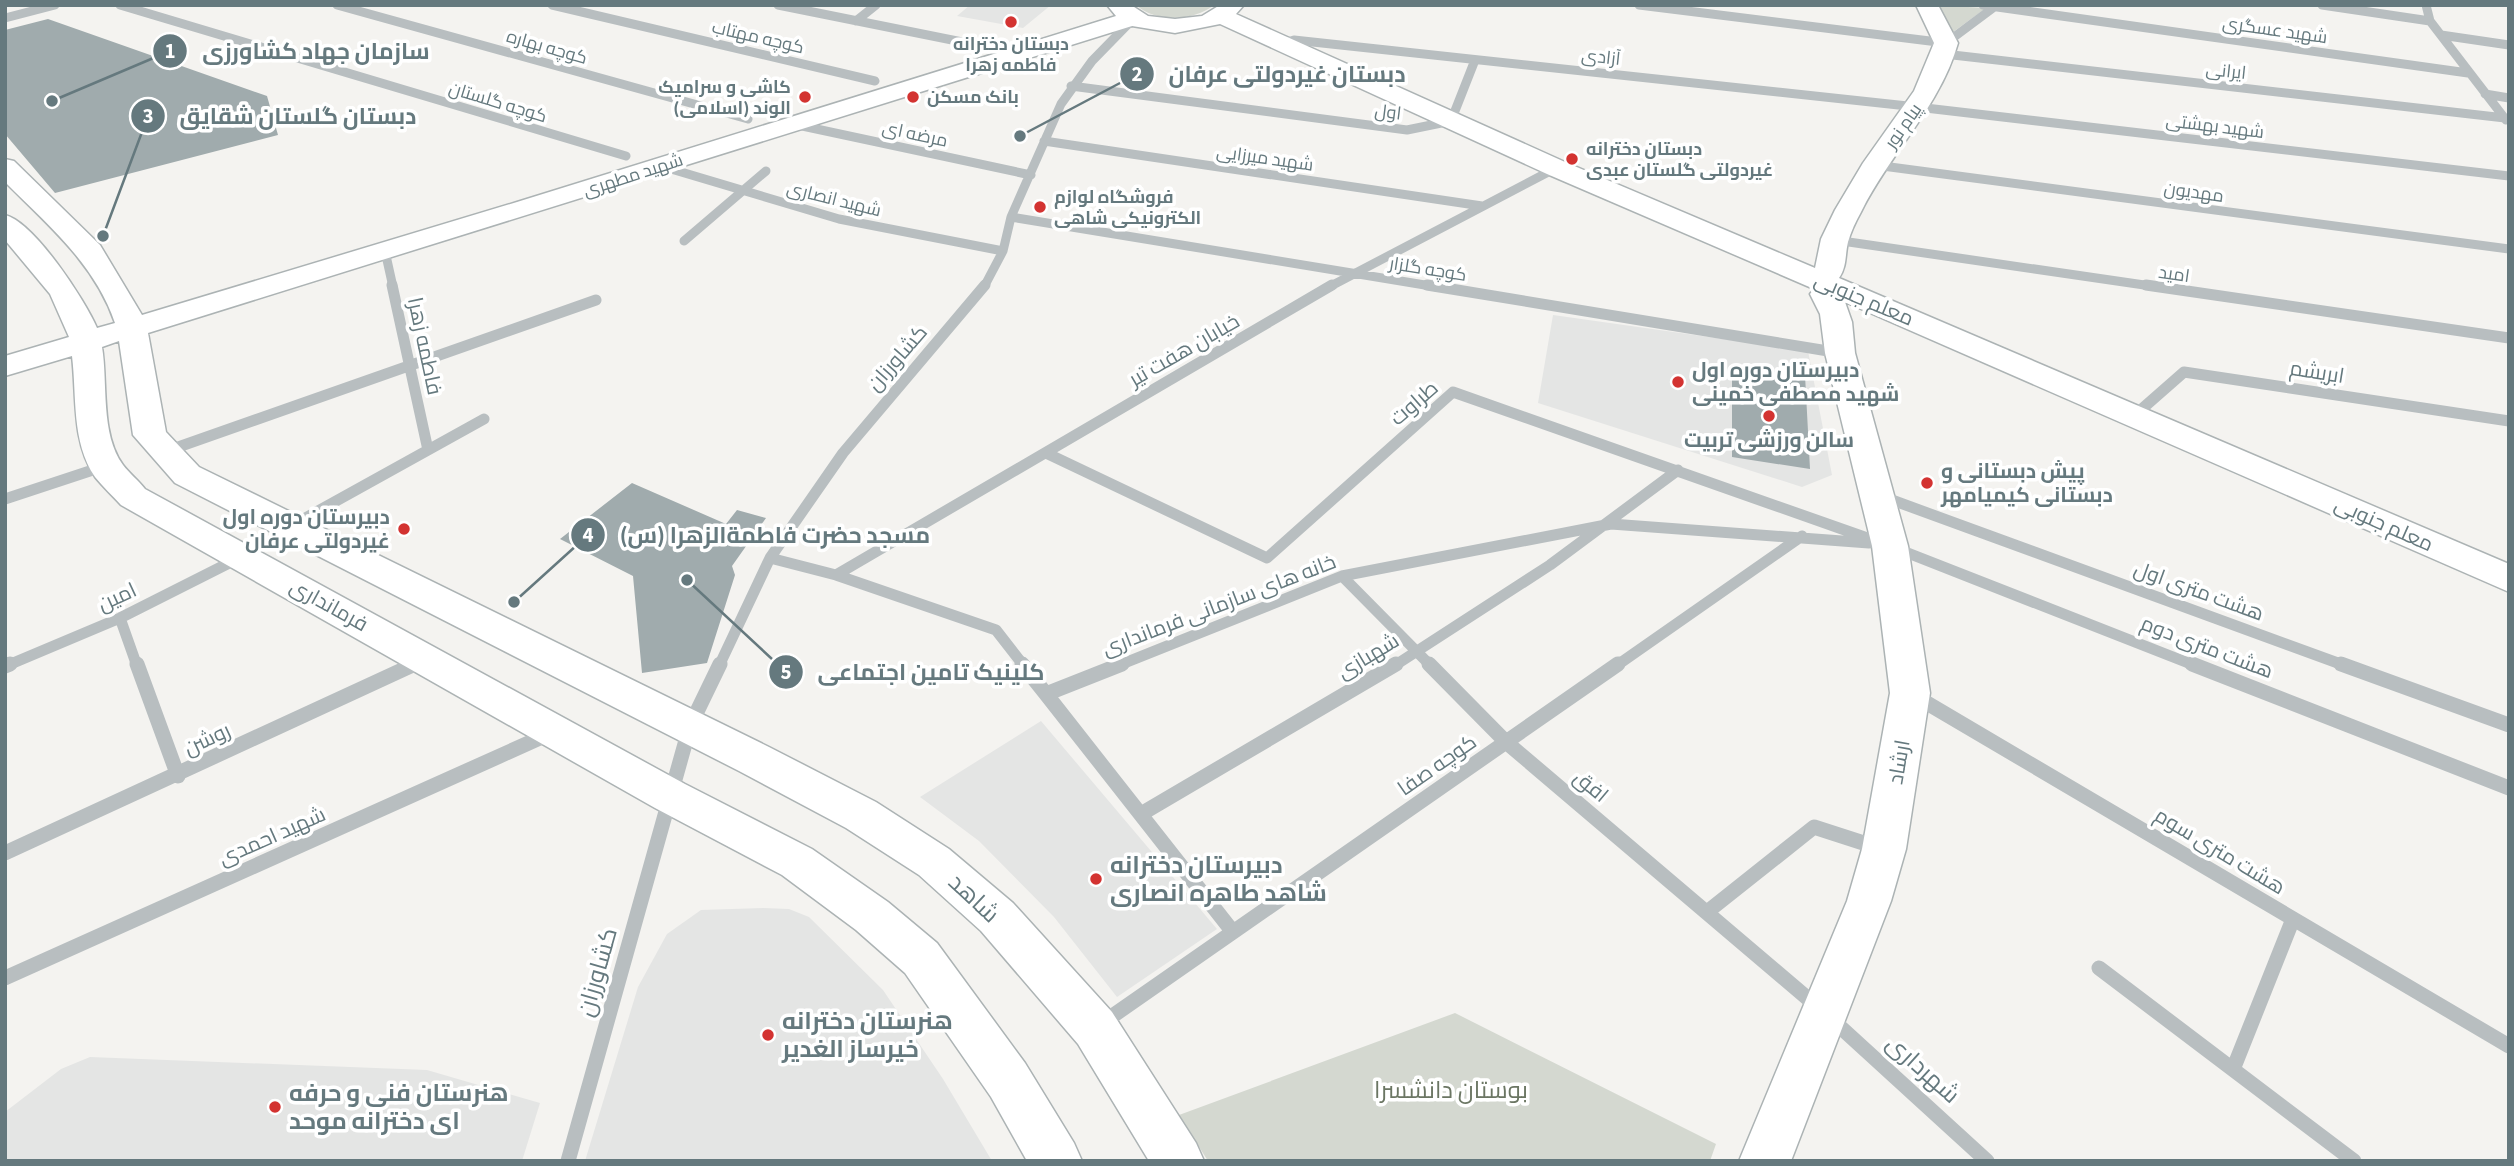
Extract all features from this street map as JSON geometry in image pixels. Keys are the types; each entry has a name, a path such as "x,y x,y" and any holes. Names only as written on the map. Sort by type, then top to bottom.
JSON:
{"main road":[{"name":"شهید مطهری","path":"128,316 626,156 987,47 1108,5"},
{"path":"1927,5 1945,48"},
{"path":"1126,12 1149,23 1177,26 1206,22 1227,11"},
{"name":"معلم جنوبی","path":"1227,11 1282,44 1556,169 2135,415 2509,579"},
{"name":"شهید مطهری","path":"128,316 385,251 793,124 1126,12"},
{"name":"پیام نور","path":"1824,284 1834,242 1875,165 1935,78 1945,48"},
{"path":"8,173 90,251 128,316 150,435 187,475 288,528 690,726"},
{"name":"فرمانداری","path":"5,223 39,258 82,330 95,436 106,466 133,497 670,796"},
{"name":"ارشاد","path":"1765,1161 1869,901 1884,849 1910,693 1890,546 1839,351 1832,340 1824,284"},
{"path":"5,366 82,330 128,316"},
{"path":"5,341 82,330"},
{"path":"242,557 288,528"},
{"name":"شاهد","path":"690,726 861,815 934,862 997,917 1095,1028 1178,1161"},
{"path":"670,796 797,862 873,916 921,958 1008,1080 1056,1161"}],"street":[{"path":"5,18 30,8 55,5"},
{"name":"کوچه گلستان","path":"120,5 626,156"},
{"name":"کوچه بهاره","path":"337,5 748,119"},
{"name":"کوچه مهتاب","path":"552,5 876,81"},
{"path":"778,5 987,47"},
{"path":"856,21 876,5"},
{"name":"ایرانی","path":"1639,5 2507,121"},
{"name":"شهید عسگری","path":"1983,5 2468,73"},
{"path":"2322,5 2430,21"},
{"path":"2426,5 2430,21 2507,121"},
{"path":"1945,48 1996,6"},
{"name":"کشاورزان","path":"568,1161 690,726 770,558 843,453 983,289 1003,251 1011,217 1071,86 1126,12"},
{"path":"2441,35 2509,45"},
{"name":"آزادی","path":"1282,44 1294,40 1917,107"},
{"path":"1451,121 1475,60"},
{"name":"اول","path":"1071,86 1407,130 1451,121"},
{"path":"2485,94 2509,98"},
{"name":"شهید بهشتی","path":"1917,107 2509,176"},
{"name":"مرضه ای","path":"793,124 1031,175"},
{"name":"شهید میرزایی","path":"1044,141 1482,206"},
{"name":"مهدیون","path":"1875,165 2509,249"},
{"name":"شهید انصاری","path":"661,166 839,219 1003,251"},
{"name":"خیابان هفت تیر","path":"836,575 1353,273 1556,169"},
{"path":"684,241 766,171"},
{"name":"کوچه گلزار","path":"1011,217 1839,351"},
{"name":"امید","path":"1834,242 2509,338"},
{"name":"فاطمه زهرا","path":"385,251 428,450"},
{"path":"164,452 596,300"},
{"name":"ابریشم","path":"2135,415 2184,372 2509,421"},
{"name":"طراوت","path":"1046,453 1267,558 1453,392 1890,546"},
{"path":"288,528 484,419"},
{"path":"5,499 106,466"},
{"name":"شهبازی","path":"1141,814 1415,653 1611,524 1678,470"},
{"name":"هشت متری اول","path":"1876,494 2509,725"},
{"name":"خانه های سازمانی فرمانداری","path":"1046,694 1342,576 1611,524 1802,536 1890,546"},
{"name":"کوچه صفا","path":"1095,1028 1802,536"},
{"name":"هشت متری دوم","path":"1890,546 2509,788"},
{"name":"امین","path":"5,666 120,618 242,557"},
{"path":"770,558 836,575 996,630 1233,932"},
{"name":"افق","path":"1342,576 1415,653 1506,742 1826,1014"},
{"path":"120,618 178,776"},
{"name":"روشن","path":"5,853 178,776 426,659"},
{"name":"هشت متری سوم","path":"1910,693 2509,1046"},
{"name":"شهید احمدی","path":"5,978 555,732"},
{"path":"1707,912 1814,827 1884,849"},
{"path":"2234,1067 2293,919"},
{"path":"2099,968 2234,1067 2354,1161"},
{"name":"شهرداری","path":"1826,1014 1987,1161"}],"shaded area":[{"name":"دبستان دخترانه فاطمه زهرا","path":"970,5 1051,5 1023,28 957,16"},
{"name":"دبیرستان دوره اول شهید مصطفی خمینی","path":"1553,315 1808,351 1832,475 1802,487 1538,403"},
{"name":"دبیرستان دخترانه شاهد طاهره انصاری","path":"1041,721 1217,929 1117,997 1054,917 979,841 920,797"},
{"name":"هنرستان دخترانه خیرساز الغدیر","path":"789,909 809,917 883,990 943,1079 992,1161 585,1161 638,987 667,934 701,910"},
{"name":"هنرستان فنی و حرفه ای دخترانه موحد","path":"90,1057 427,1070 540,1103 522,1161 5,1161 5,1112 61,1069"}],"green space":[{"path":"1136,5 1214,5 1196,14 1175,18 1154,15"},
{"path":"1933,5 1986,8 1949,35"},
{"name":"بوستان دانشسرا","path":"1455,1013 1716,1144 1710,1161 1208,1161 1179,1115"}],"building":[{"path":"48,19 267,96 278,135 55,193 5,134 5,30"},
{"name":"سالن ورزشی تربیت","path":"1732,365 1805,375 1810,469 1732,457"},
{"path":"632,483 726,524 737,510 766,518 732,566 735,575 707,663 642,673 633,576 560,539"}],"place":[{"name":"دبستان دخترانه فاطمه زهرا","path":"1011,22"},
{"name":"کاشی و سرامیک الوند (اسلامی)","path":"805,97"},
{"name":"بانک مسکن","path":"913,97"},
{"name":"سازمان جهاد کشاورزی","path":"52,101"},
{"name":"دبستان غیردولتی عرفان","path":"1020,136"},
{"name":"دبستان دخترانه غیردولتی گلستان عبدی","path":"1572,159"},
{"name":"فروشگاه لوازم الکترونیکی شاهی","path":"1040,207"},
{"name":"دبستان گلستان شقایق","path":"103,236"},
{"name":"دبیرستان دوره اول شهید مصطفی خمینی","path":"1678,382"},
{"name":"سالن ورزشی تربیت","path":"1769,416"},
{"name":"پیش دبستانی و دبستانی کیمیامهر","path":"1927,483"},
{"name":"دبیرستان دوره اول غیردولتی عرفان","path":"404,529"},
{"name":"کلینیک تامین اجتماعی","path":"687,580"},
{"name":"مسجد حضرت فاطمةالزهرا (س)","path":"514,602"},
{"name":"دبیرستان دخترانه شاهد طاهره انصاری","path":"1096,879"},
{"name":"هنرستان دخترانه خیرساز الغدیر","path":"768,1035"},
{"name":"هنرستان فنی و حرفه ای دخترانه موحد","path":"275,1107"}]}
